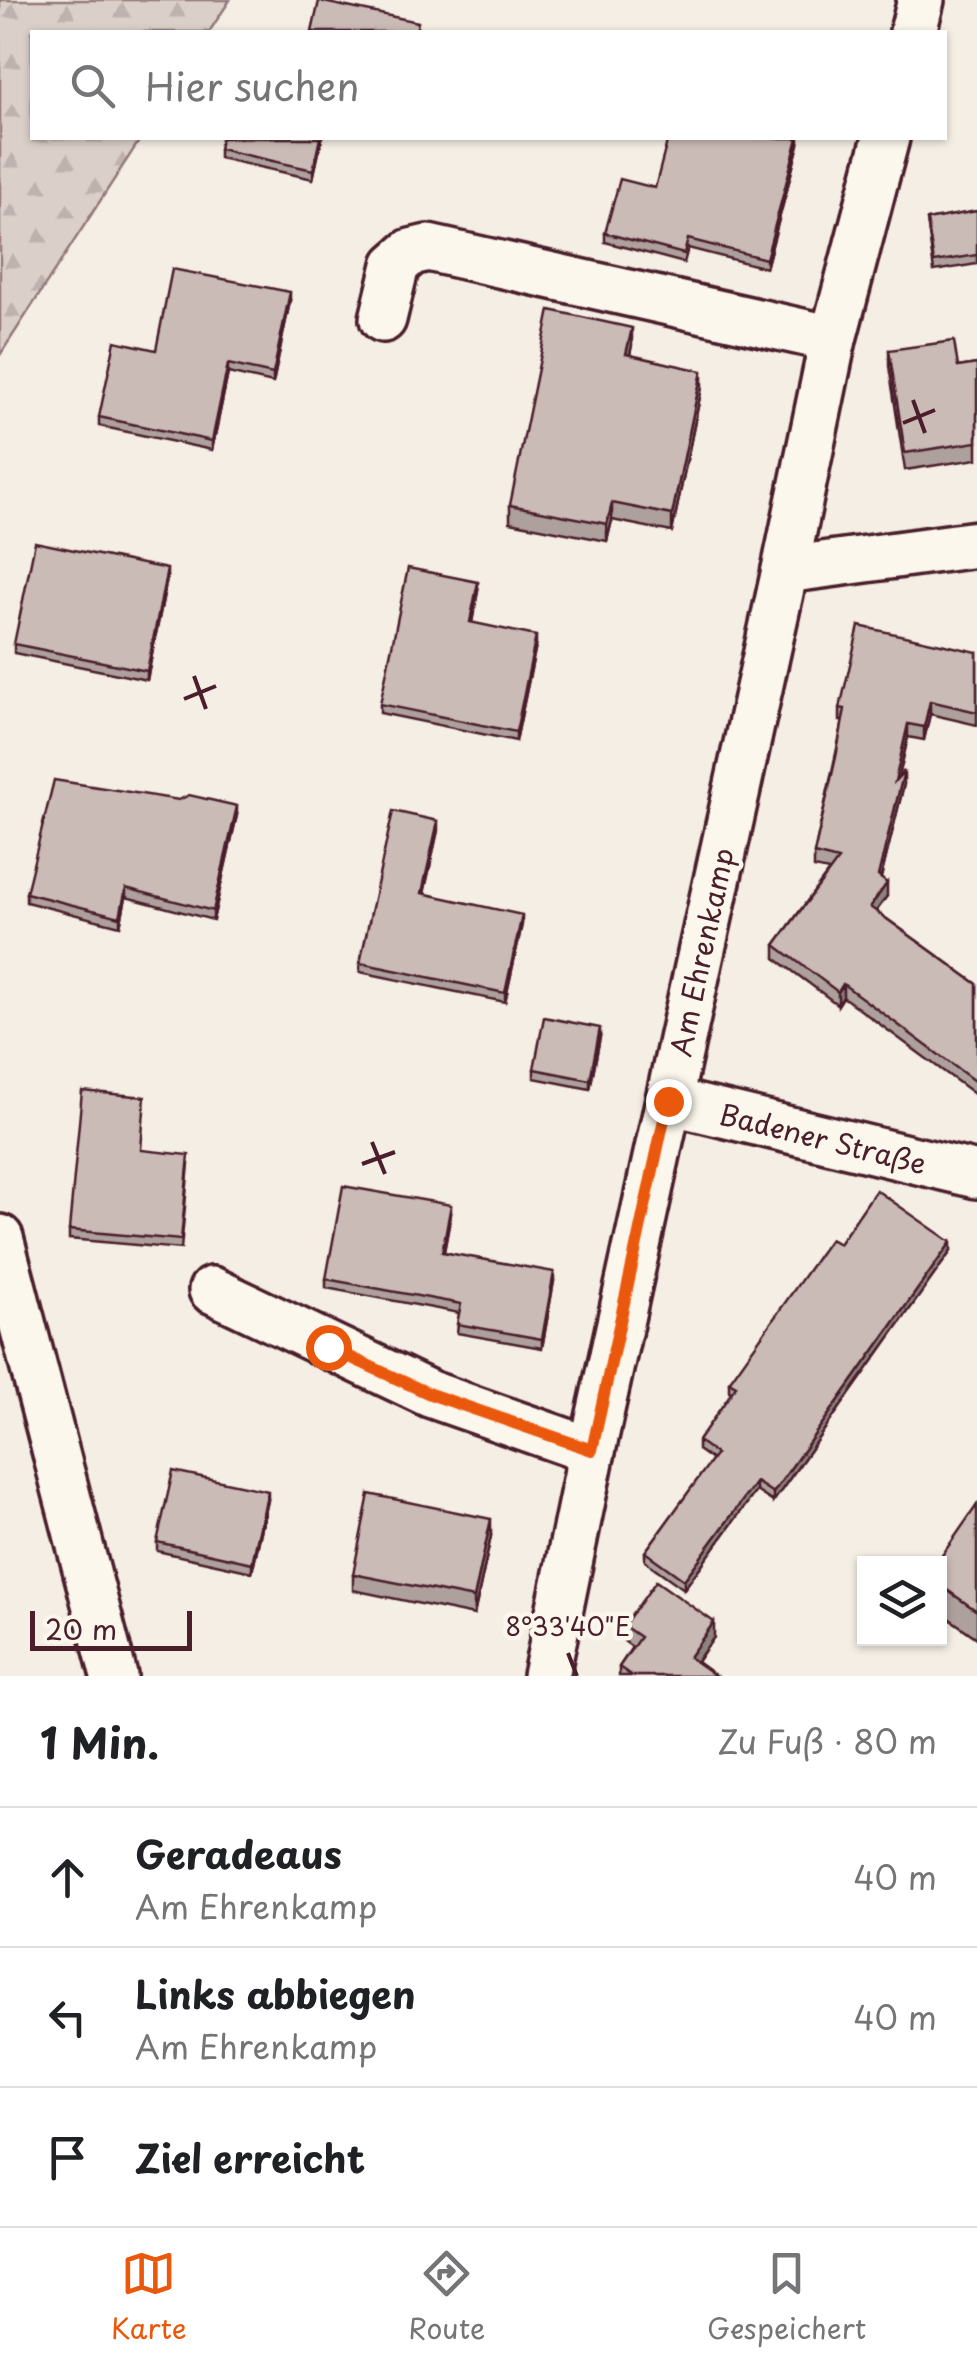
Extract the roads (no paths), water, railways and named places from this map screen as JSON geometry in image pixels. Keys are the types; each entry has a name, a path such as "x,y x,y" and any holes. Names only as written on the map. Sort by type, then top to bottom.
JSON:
{"street":[{"path":"914,30 922,0"},
{"name":"Am Ehrenkamp","path":"546,1676 833,339 885,140"},
{"path":"383,319 396,265 411,252 428,248 833,339"},
{"path":"785,570 977,544"},
{"name":"Badener Straße","path":"668,1101 977,1176"},
{"path":"0,1238 114,1676"},
{"path":"212,1290 430,1394 592,1450"}]}
